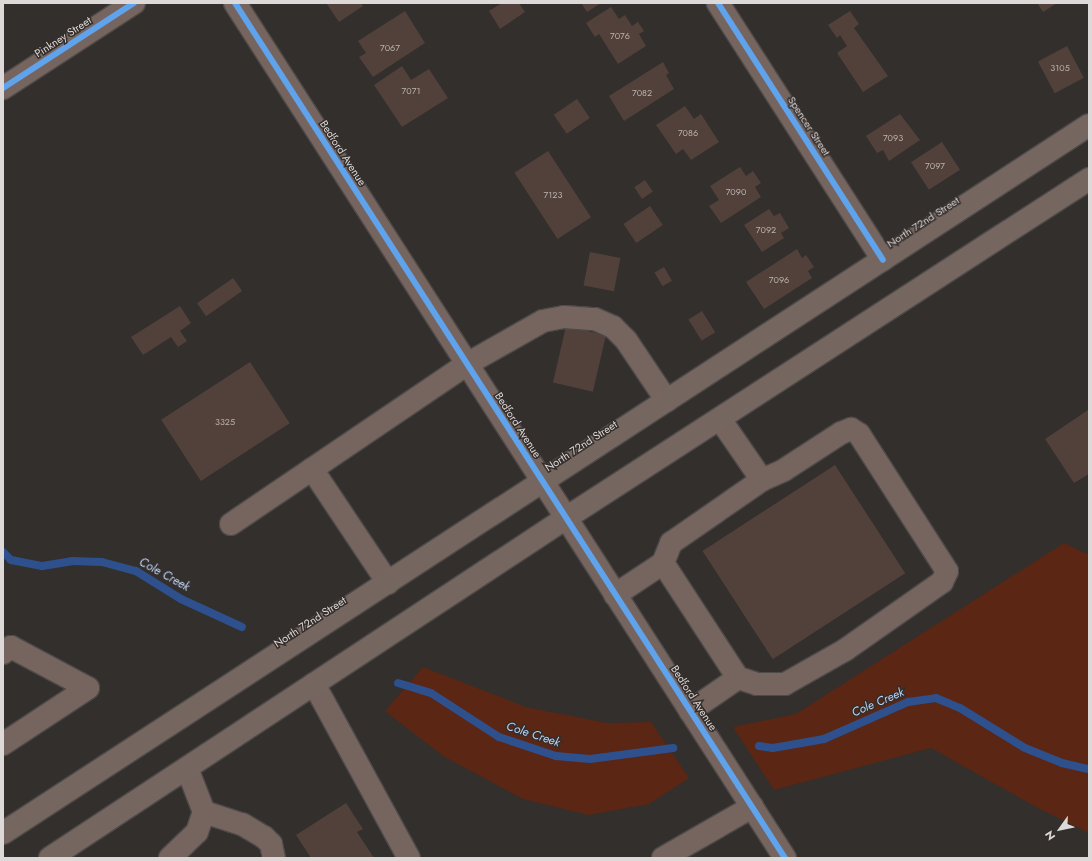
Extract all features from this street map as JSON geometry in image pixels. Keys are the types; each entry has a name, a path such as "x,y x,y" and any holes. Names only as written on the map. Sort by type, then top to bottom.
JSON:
{"main road":[{"name":"North 72nd Street","path":"3,833 667,402 1089,125"},
{"path":"50,858 566,518 1089,180"}],"street":[{"name":"Pinkney Street","path":"3,88 134,3"},
{"name":"Bedford Avenue","path":"235,3 785,858"},
{"name":"Spencer Street","path":"718,3 883,260"},
{"path":"232,524 467,364 543,321 564,317 595,319 613,327 626,340 667,402"},
{"path":"720,419 762,480"},
{"path":"615,595 663,563 670,543 762,480 784,470 841,433 851,429 859,434 947,571 942,582 845,650 785,684 756,684 738,678 663,563"},
{"path":"312,469 388,583"},
{"path":"3,653 11,647 88,688 3,744"},
{"path":"690,710 738,678"},
{"path":"314,684 409,858"},
{"path":"170,858 197,832 204,812 187,768"},
{"path":"663,858 752,807"},
{"path":"204,812 242,824 264,837 271,844 274,858"}],"shaded area":[{"path":"1064,543 1089,555 1089,833 1038,808 931,748 774,790 733,727 796,714"},
{"path":"423,667 526,707 607,723 651,722 689,778 649,804 589,815 523,799 443,756 385,711"}],"building":[{"path":"326,3 361,3 363,6 339,22"},
{"path":"502,3 519,3 525,12 500,29 489,11"},
{"path":"581,3 601,3 587,12"},
{"path":"1037,3 1057,3 1043,12"},
{"path":"611,7 619,19 625,15 632,26 638,22 644,31 639,34 646,46 618,64 599,34 595,37 586,23"},
{"path":"405,11 425,43 373,77 359,57 366,53 358,41"},
{"path":"850,11 859,24 854,28 888,76 863,92 837,53 847,46 840,35 837,38 828,25"},
{"path":"1067,46 1084,78 1055,93 1038,61"},
{"path":"663,62 669,73 666,75 674,89 624,121 609,96"},
{"path":"402,66 411,80 429,69 448,98 402,127 374,85"},
{"path":"577,99 590,118 567,134 554,115"},
{"path":"685,106 694,119 701,114 719,142 691,160 683,149 676,154 656,125"},
{"path":"900,114 920,140 889,161 883,150 877,153 866,136"},
{"path":"942,142 960,170 929,190 911,162"},
{"path":"548,151 591,217 557,239 514,173"},
{"path":"740,167 746,176 753,171 761,183 755,187 761,197 721,223 709,206 719,200 710,186"},
{"path":"645,180 653,192 642,199 634,187"},
{"path":"650,206 663,225 636,243 623,224"},
{"path":"769,209 774,216 780,213 789,228 781,233 784,238 762,252 744,225"},
{"path":"797,249 802,258 806,255 814,267 808,271 812,278 764,309 746,282"},
{"path":"590,252 620,258 614,291 584,285"},
{"path":"664,267 672,281 662,286 654,272"},
{"path":"233,278 242,291 206,316 197,303"},
{"path":"180,306 191,323 180,331 187,341 178,347 171,337 143,355 131,337"},
{"path":"702,311 715,332 702,341 688,319"},
{"path":"566,326 606,335 593,392 553,383"},
{"path":"250,362 290,423 201,481 161,420"},
{"path":"1088,410 1089,474 1074,483 1045,439"},
{"path":"835,465 905,573 773,659 702,551"},
{"path":"346,803 363,829 357,832 374,858 311,858 296,835"}],"waterway":[{"name":"Cole Creek","path":"3,552 11,560 42,566 72,561 102,562 136,571 181,599 242,627"},
{"name":"Cole Creek","path":"398,683 431,693 499,737 556,756 590,759 673,748"},
{"name":"Cole Creek","path":"759,746 773,748 824,739 908,702 936,698 960,708 1025,748 1062,763 1089,769"}],"cycle path":[{"path":"3,88 134,3"},
{"path":"235,3 785,858"},
{"path":"718,3 883,260"}]}
